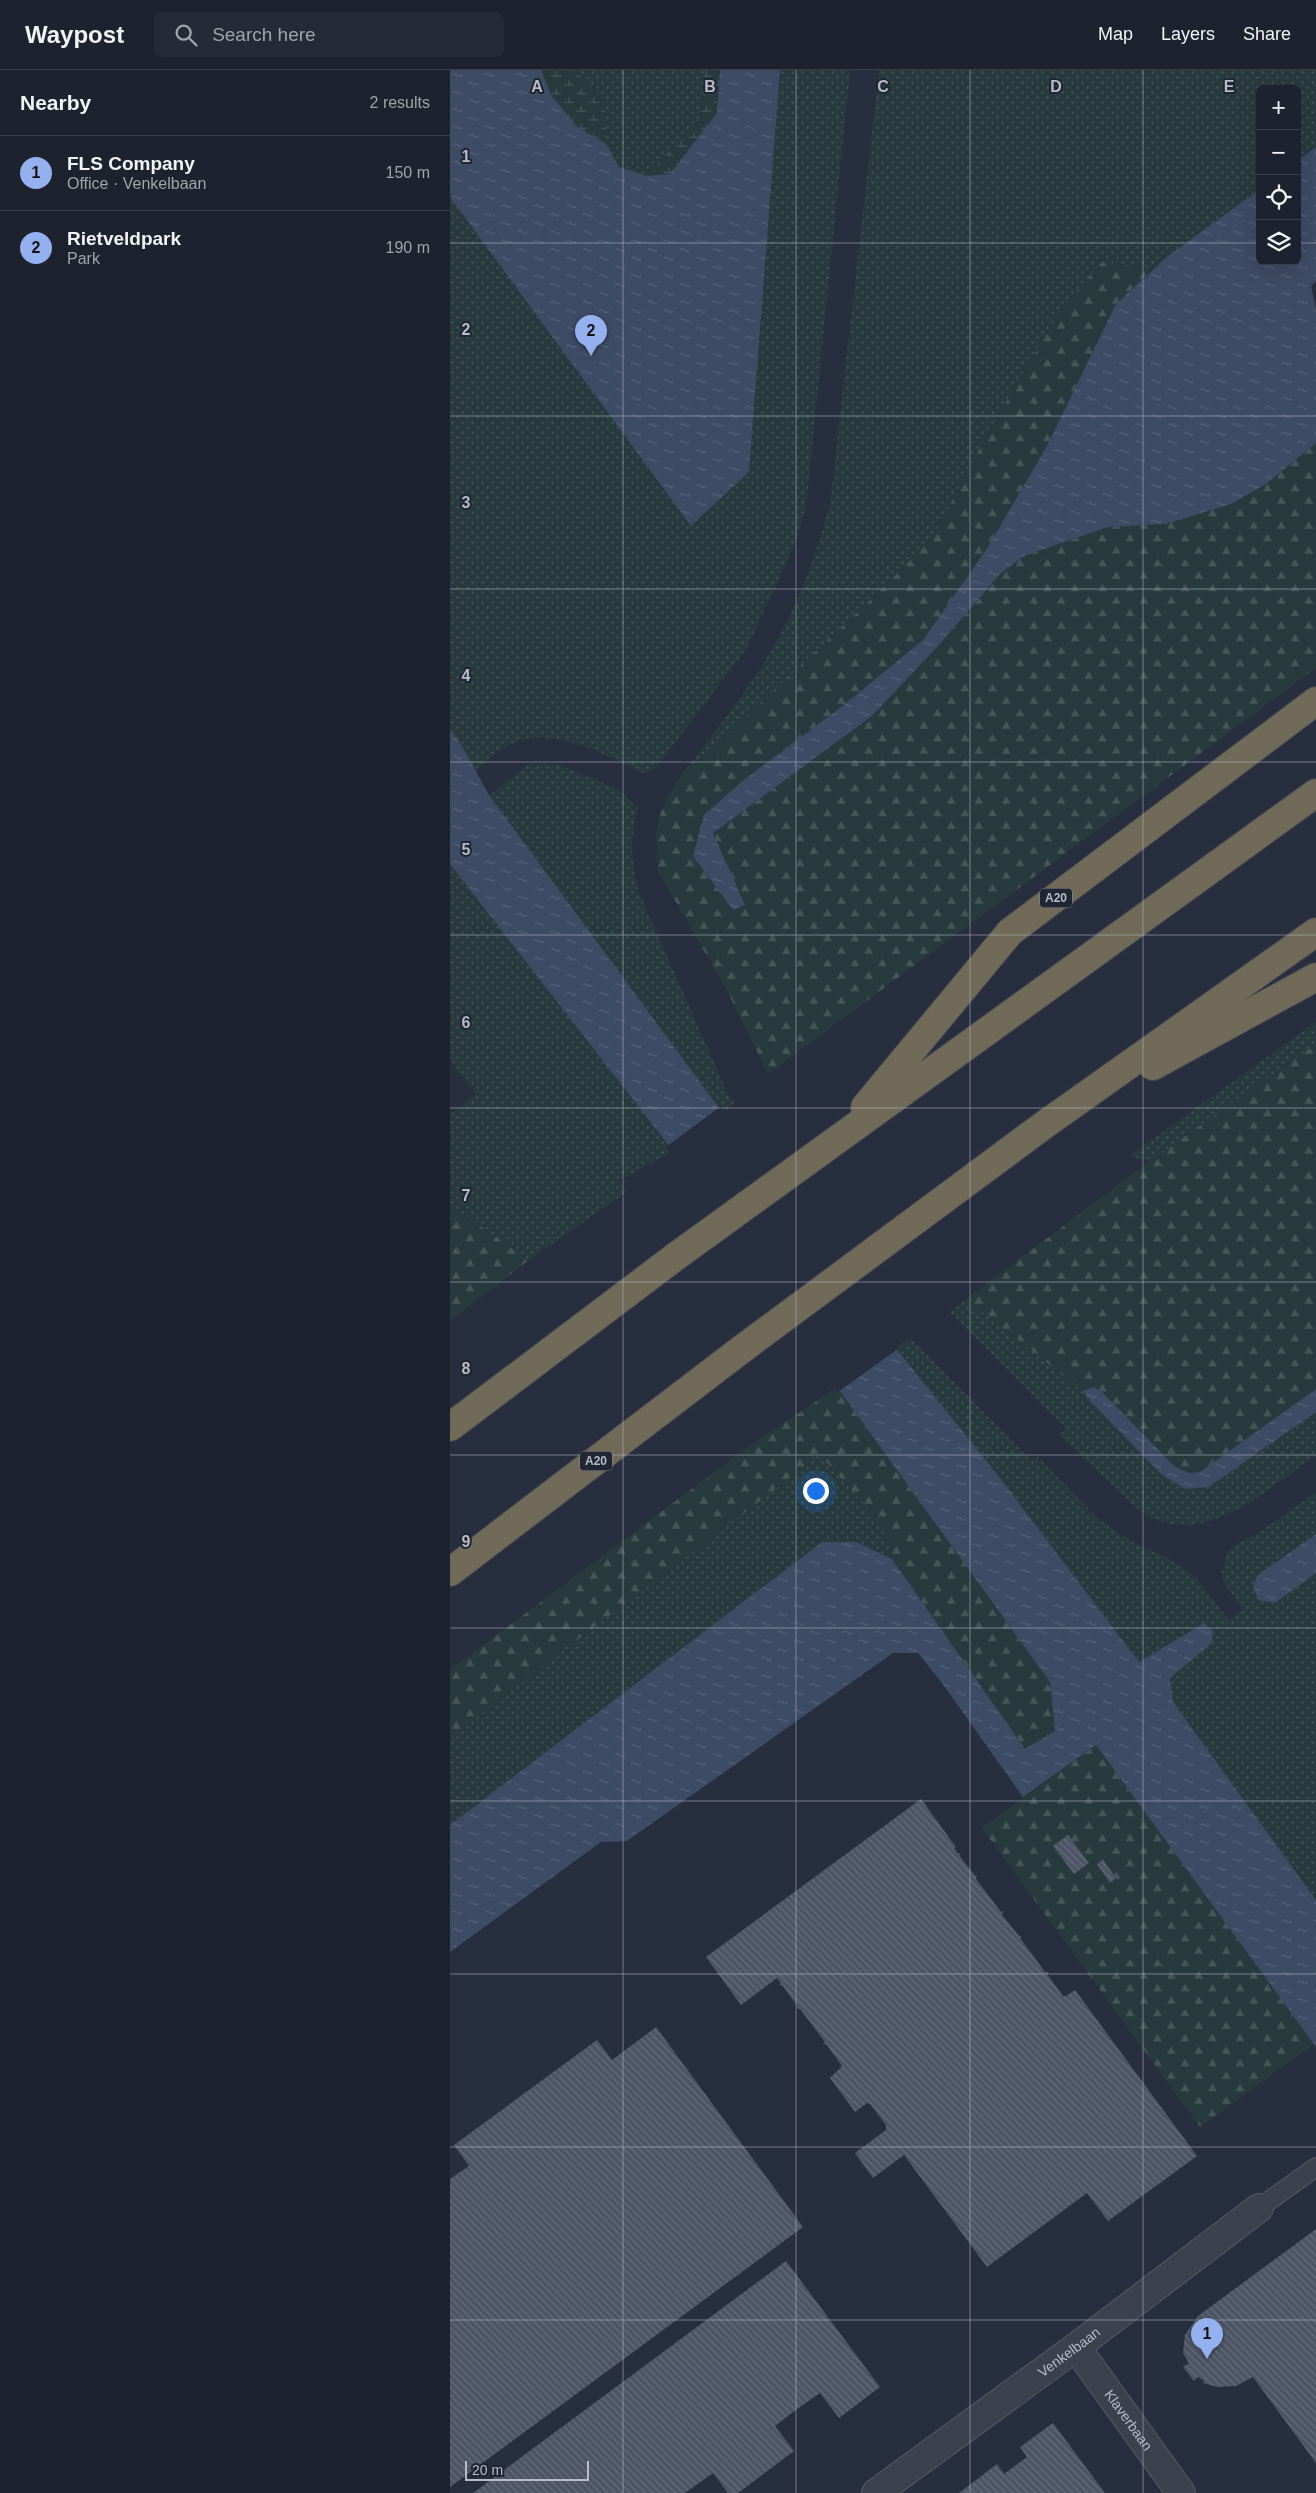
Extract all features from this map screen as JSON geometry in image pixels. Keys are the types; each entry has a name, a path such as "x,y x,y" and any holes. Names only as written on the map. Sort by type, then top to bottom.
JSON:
{"highway":[{"name":"A20","path":"838,1139 1010,932 1316,701"},
{"name":"A20","path":"450,1427 675,1257 1316,793"},
{"name":"A20","path":"450,1572 742,1349 1044,1125 1316,932"},
{"name":"A20","path":"1044,1125 1316,977"}],"street":[{"name":"Venkelbaan","path":"876,2493 1076,2347 1259,2208"},
{"name":"Klaverbaan","path":"1076,2347 1182,2493"}],"lane":[{"path":"1259,2208 1316,2167"}],"green space":[{"path":"450,70 756,70 749,472 780,70 850,70 806,507 796,541 747,648 655,769 643,773 593,750 557,739 523,740 502,749 475,771 450,755"},
{"path":"541,70 569,70 587,80 605,104 606,144 576,126 551,95"},
{"path":"704,70 720,70 717,113 670,174 647,176 701,115"},
{"path":"879,70 1316,70 1316,147 1301,158 1301,85 1256,85 1256,192 1153,269 1102,262 1082,284 1052,324 985,438 933,537 885,586 675,784 744,693 769,655 802,587 815,554 830,504"},
{"path":"1102,262 1153,269 1116,304 1047,446 986,550 923,640 840,708 745,779 704,815 732,910 745,905 713,833 872,716 938,646 1000,574 1024,556 1108,527 1166,524 1266,484 1316,443 1316,668 768,1074 726,989 658,871 656,832 661,811 675,784 885,586 933,537 985,438 1052,324 1082,284"},
{"path":"530,764 557,764 618,789 638,808 633,831 632,850 639,893 728,1094 735,1103 723,1113 489,795"},
{"path":"450,864 673,1151 619,1181 627,1192 529,1260 450,1205 450,1114 476,1094 450,1060"},
{"path":"1316,1022 1316,1044 1150,1161 1129,1156"},
{"path":"1316,1044 1316,1389 1200,1472 1189,1473 1174,1466 1102,1393 1094,1387 1083,1391 966,1299 1150,1161"},
{"path":"450,1205 529,1260 450,1321"},
{"path":"966,1299 1083,1391 1092,1403 1198,1489 1209,1487 1316,1412 1316,1455 1259,1496 1238,1509 1216,1519 1194,1524 1172,1524 1150,1517 1131,1503 1059,1435 1066,1429 950,1312"},
{"path":"911,1339 1031,1460 1038,1457 1097,1518 1133,1542 1166,1557 1196,1577 1229,1620 1243,1610 1223,1581 1222,1572 1227,1553 1235,1545 1258,1533 1316,1492 1316,1534 1258,1575 1275,1603 1316,1573 1316,1900 1173,1702 1170,1678 1212,1643 1204,1623 1139,1662 997,1474 895,1347"},
{"path":"837,1387 1050,1682 1055,1731 1025,1749 892,1559 885,1527 820,1455 450,1737 450,1670 741,1452"},
{"path":"820,1454 885,1527 892,1559 856,1542 822,1542 450,1825 450,1737"},
{"path":"1096,1745 1314,2044 1200,2127 982,1828"}],"water":[{"path":"450,70 541,70 551,95 576,126 606,144 619,167 647,176 670,174 717,113 720,70 780,70 749,472 691,526 450,197"},
{"path":"1316,147 1316,281 1311,286 1316,309 1316,443 1266,484 1231,504 1166,524 1108,527 1024,556 1000,574 938,646 872,716 713,833 745,905 733,910 693,856 704,815 745,779 840,708 923,640 986,550 1047,446 1116,304 1167,257 1256,192 1256,265 1301,265 1301,158"},
{"path":"450,730 461,744 489,795 895,1347 997,1474 1139,1662 1204,1623 1213,1631 1212,1643 1170,1678 1173,1702 1316,1900 1316,2047 1096,1745 1023,1797 942,1683 918,1653 893,1653 627,1841 601,1842 450,1952 450,1825 822,1542 856,1542 892,1559 1025,1749 1055,1731 1050,1682 837,1387 673,1151 450,864"},
{"path":"1094,1387 1103,1393 1174,1466 1189,1473 1200,1472 1316,1389 1316,1412 1209,1487 1185,1489 1162,1475 1092,1403 1083,1391"},
{"path":"1316,1534 1316,1573 1275,1603 1258,1600 1253,1586 1258,1575"}],"pier":[{"path":"721,1106 899,1348 838,1392 666,1147"}],"building":[{"path":"921,1799 956,1847 954,1848 957,1853 961,1854 959,1855 975,1876 977,1875 976,1879 1001,1912 1003,1911 1002,1915 1019,1936 1022,1937 1020,1938 1045,1972 1049,1972 1047,1974 1063,1996 1075,1990 1197,2156 1108,2221 1087,2193 987,2267 904,2155 873,2178 855,2153 886,2130 886,2125 870,2104 867,2103 855,2112 830,2078 842,2066 826,2044 822,2044 825,2042 800,2009 796,2008 798,2007 782,1985 779,1985 781,1983 777,1978 741,2005 706,1957"},
{"path":"1068,1835 1089,1863 1074,1874 1053,1846"},
{"path":"1103,1860 1116,1878 1110,1883 1097,1864"},
{"path":"656,2027 803,2227 450,2487 450,2179 469,2166 454,2145 597,2040 612,2060"},
{"path":"1316,2229 1316,2463 1253,2377 1236,2386 1217,2387 1203,2383 1204,2381 1198,2377 1194,2381 1183,2367 1189,2363 1183,2353 1185,2335 1198,2316"},
{"path":"786,2261 880,2387 839,2418 820,2393 797,2409 775,2426 794,2451 738,2493 728,2493 713,2473 685,2493 473,2493"},
{"path":"1053,2423 1105,2493 959,2493 997,2464 1004,2474 1027,2457 1020,2447"}],"place":[{"name":"Rietveldpark","path":"591,356"},
{"name":"FLS Company","path":"1207,2359"}]}
